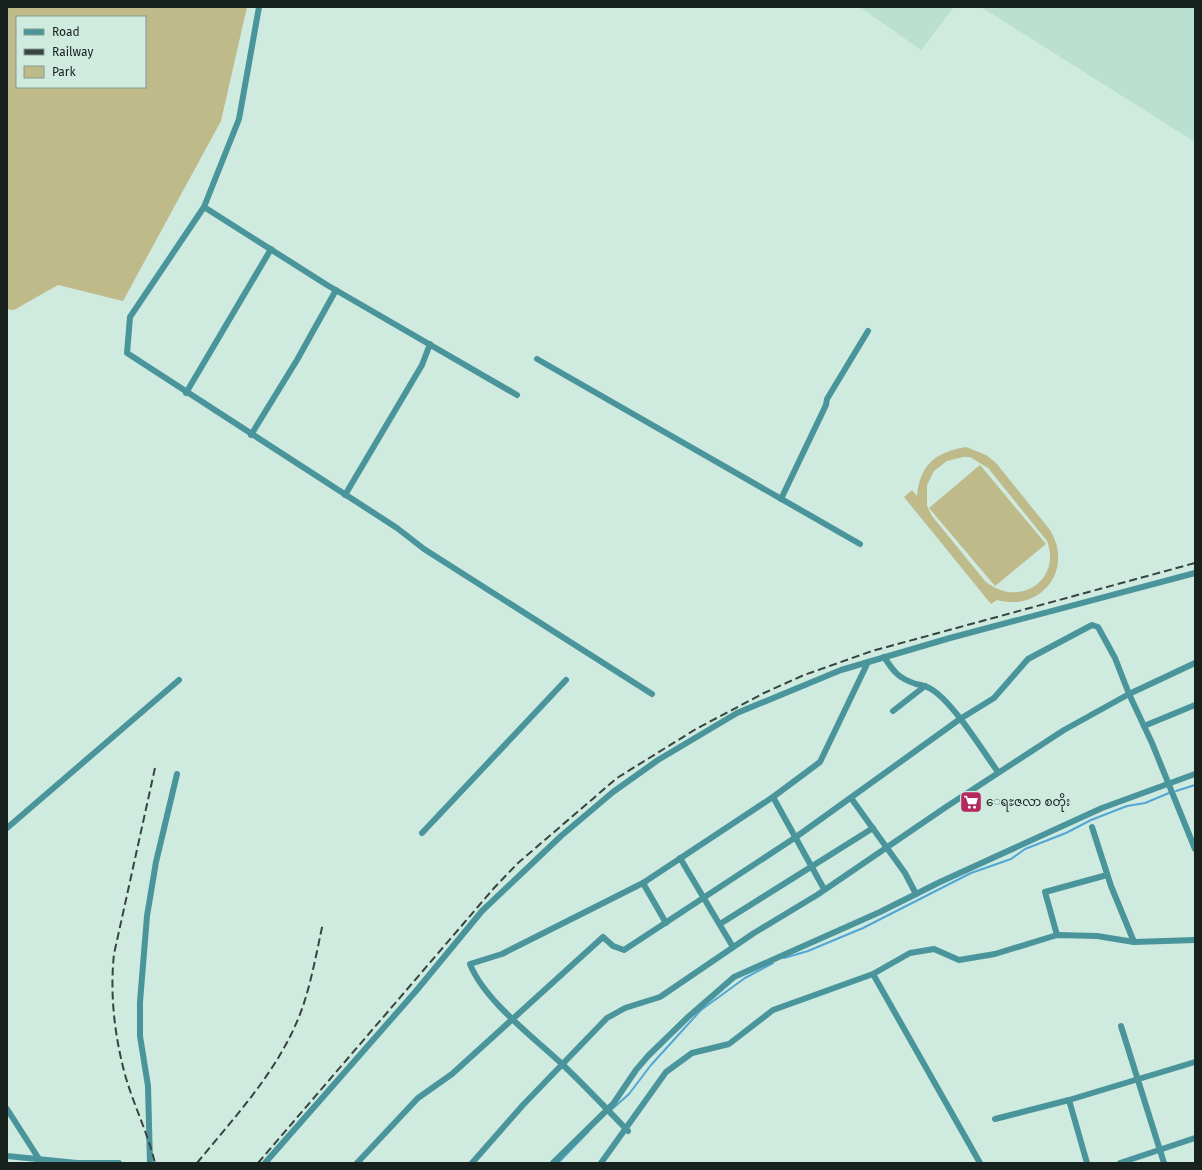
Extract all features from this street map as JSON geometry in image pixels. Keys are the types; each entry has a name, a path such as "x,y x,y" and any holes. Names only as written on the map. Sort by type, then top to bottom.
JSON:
{"street":[{"path":"260,7 239,119 204,207 130,317 127,353 251,435 397,528 431,553 652,694"},
{"path":"204,207 336,290 517,395"},
{"path":"186,392 271,249"},
{"path":"251,435 297,360 336,290"},
{"path":"781,499 826,405 827,399 868,331"},
{"path":"345,495 422,365 430,344"},
{"path":"537,359 860,544"},
{"path":"265,1163 401,1009 482,911 561,836 608,797 658,760 737,713 841,670 950,638 1195,573"},
{"path":"357,1163 418,1098 452,1074 604,937 612,946 624,950 796,837 960,720 994,698 1028,659 1092,625 1098,627 1115,658 1195,849"},
{"path":"884,657 896,674 902,678 930,688 940,697 960,720 998,772"},
{"path":"627,1130 562,1064 512,1020 480,982 470,964 502,954 643,883 773,797 820,762 868,662"},
{"path":"472,1163 562,1064 607,1018 625,1008 660,997 733,947 887,848 998,772 1064,730 1129,694 1195,664"},
{"path":"7,828 178,680"},
{"path":"422,833 566,680"},
{"path":"893,711 925,686"},
{"path":"1144,726 1195,705"},
{"path":"150,1163 148,1086 140,1036 140,1002 147,916 156,862 177,774"},
{"path":"553,1163 613,1104 636,1070 648,1056 688,1017 734,977 880,912 1102,808 1195,774"},
{"path":"773,797 824,889"},
{"path":"851,798 905,873 916,894"},
{"path":"1092,827 1108,875 1134,942"},
{"path":"720,924 873,828"},
{"path":"680,858 733,947"},
{"path":"1058,935 1045,892 1108,875"},
{"path":"643,883 666,923"},
{"path":"601,1163 627,1130 666,1072 692,1053 729,1044 773,1010 873,974 910,952 934,949 959,960 995,954 1058,935 1097,936 1134,942 1195,940"},
{"path":"873,974 980,1163"},
{"path":"1121,1026 1139,1079 1164,1163"},
{"path":"995,1119 1069,1100 1195,1062"},
{"path":"1069,1100 1087,1163"},
{"path":"7,1109 39,1159"},
{"path":"1120,1163 1160,1151 1195,1138"},
{"path":"7,1156 77,1163 119,1163"}],"shaded area":[{"path":"860,7 954,7 921,50"},
{"path":"981,7 1195,7 1195,142"}],"green space":[{"path":"7,7 247,7 221,121 123,301 58,285 14,310 7,309"},
{"path":"966,447 986,455 996,463 1050,530 1056,545 1058,559 1056,572 1049,584 1040,593 1028,600 1013,602 997,600 991,604 904,497 912,490 917,496 922,476 931,461 946,452","holes":["970,457 988,468 1047,541 1050,555 1048,568 1043,579 1034,586 1023,591 1011,592 998,589 985,581 932,516 927,506 927,485 934,471 947,461"]},
{"path":"980,465 1046,544 995,586 929,508"}],"waterway":[{"path":"1176,791 1195,785"},
{"path":"784,958 808,951 863,928 971,873 1011,859 1025,849 1066,833 1091,820 1127,806 1145,803 1169,793"},
{"path":"611,1110 629,1094 651,1065 701,1010 745,978 773,963"},
{"path":"558,1163 589,1131"}],"railway":[{"path":"258,1163 494,888 518,863 617,778 696,729 764,693 804,675 872,651 1195,563"},
{"path":"155,768 114,954 112,982 115,1025 123,1067 155,1163"},
{"path":"197,1163 243,1108 271,1070 283,1049 303,1006 312,975 323,923"}],"place":[{"name":"ေရႊဇလာ စတိုး","path":"971,802"}]}
